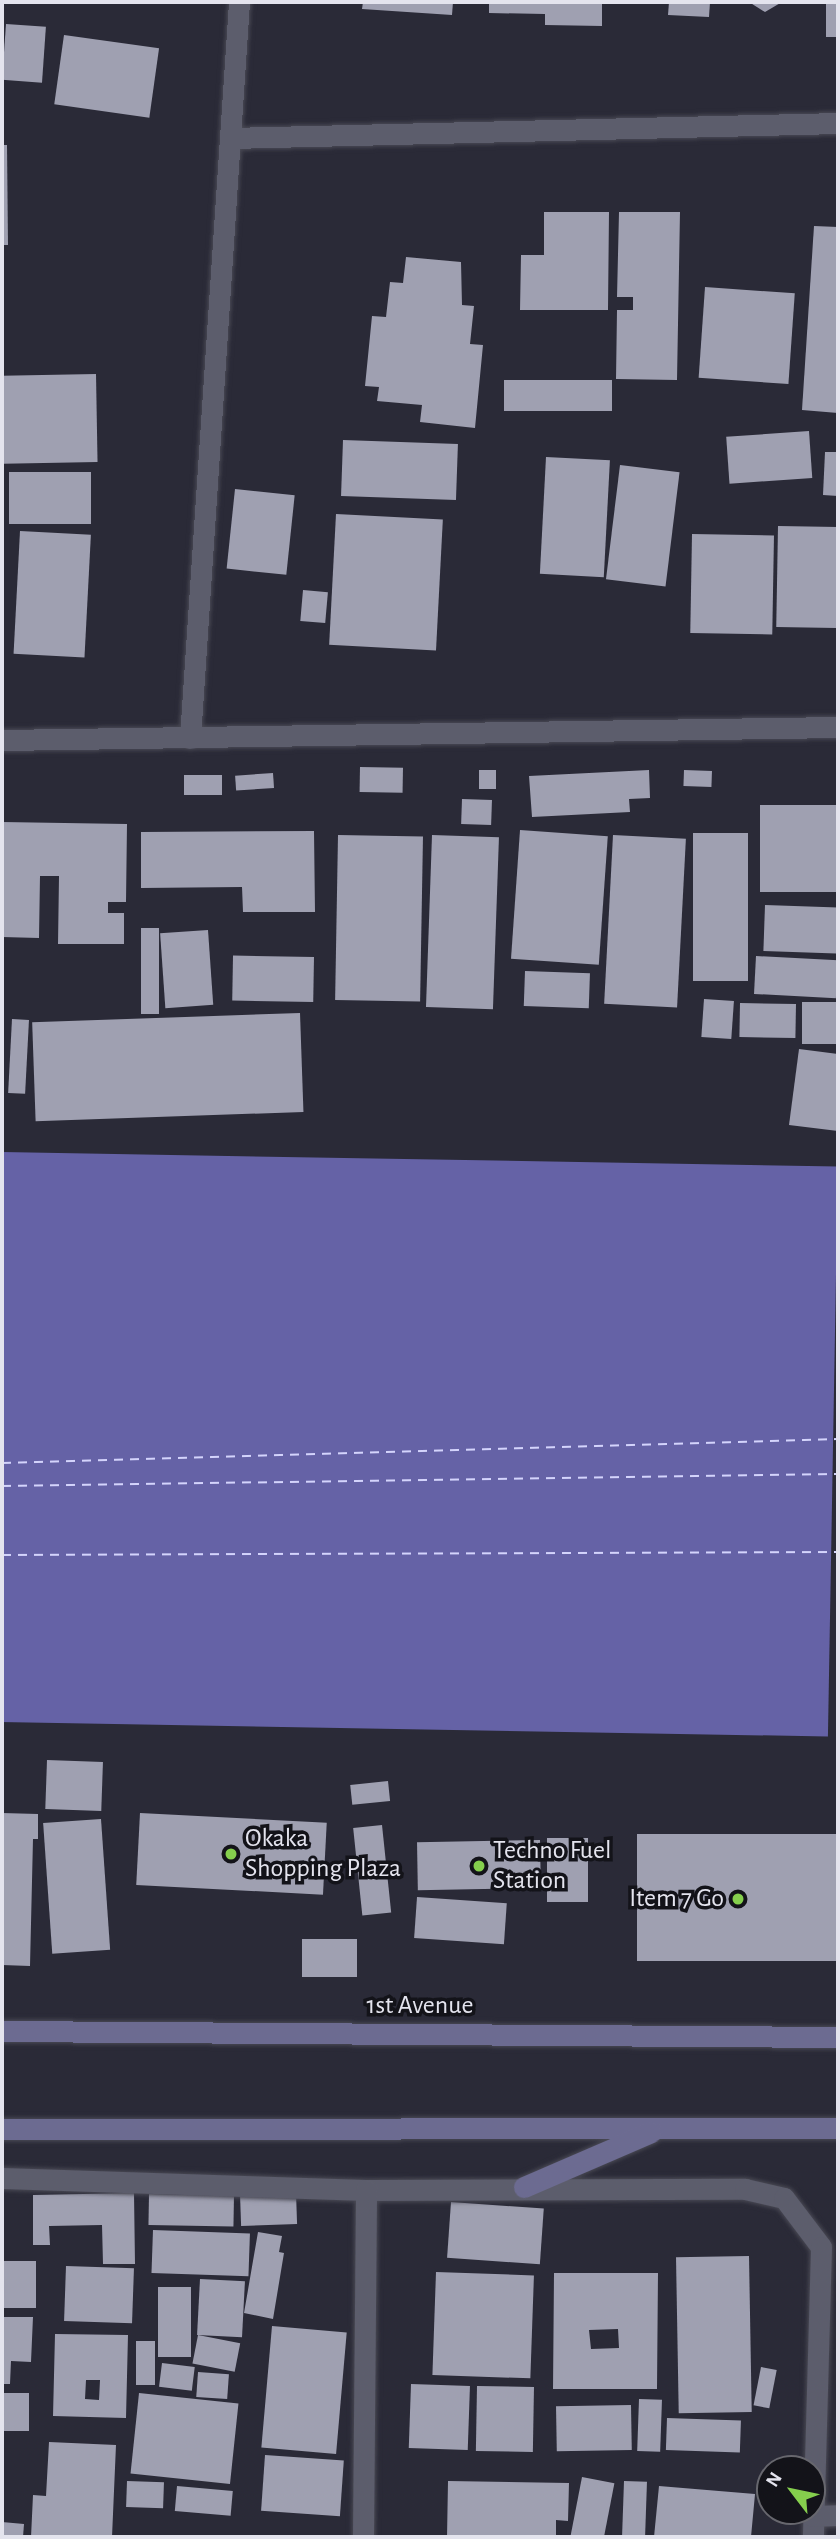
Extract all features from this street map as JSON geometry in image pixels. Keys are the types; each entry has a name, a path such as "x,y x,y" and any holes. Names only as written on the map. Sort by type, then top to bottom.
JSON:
{"main road":[{"name":"1st Avenue","path":"2,2031 838,2037"},
{"path":"524,2187 658,2128"},
{"path":"2,2129 838,2128"}],"street":[{"path":"190,738 239,2"},
{"path":"230,138 838,123"},
{"path":"2,740 838,727"},
{"path":"2,2178 366,2190 524,2187 745,2189 784,2198 821,2247 815,2455"},
{"path":"363,2537 366,2190"}],"shaded area":[{"path":"2,1152 838,1167 828,1737 2,1722"}],"building":[{"path":"363,2 453,2 452,15 362,9"},
{"path":"489,2 602,2 602,26 545,25 545,14 489,13"},
{"path":"669,2 710,2 709,17 668,15"},
{"path":"749,2 782,2 765,12"},
{"path":"826,2 838,2 838,37 826,37"},
{"path":"6,24 46,27 42,83 2,80"},
{"path":"64,35 159,48 149,118 54,104"},
{"path":"2,145 7,145 8,245 2,245"},
{"path":"544,212 609,212 608,310 520,310 521,255 544,255"},
{"path":"619,212 680,212 677,380 616,379 617,310 633,310 633,297 617,297"},
{"path":"814,226 838,227 838,413 802,410"},
{"path":"406,257 461,262 462,305 474,306 470,344 483,345 475,428 420,422 422,405 377,401 379,387 365,386 372,316 386,317 390,282 403,283"},
{"path":"705,287 795,293 788,384 699,378"},
{"path":"96,374 98,462 4,464 2,376"},
{"path":"504,380 612,380 612,411 504,411"},
{"path":"809,431 812,478 729,484 726,437"},
{"path":"343,440 458,444 456,500 341,496"},
{"path":"825,452 838,452 838,496 823,495"},
{"path":"546,457 610,460 604,577 540,574"},
{"path":"620,465 680,472 666,586 606,579"},
{"path":"9,472 91,472 91,524 9,524"},
{"path":"235,489 295,495 286,575 227,569"},
{"path":"336,514 443,520 436,650 329,645"},
{"path":"778,526 838,527 836,628 776,627"},
{"path":"20,531 91,535 84,658 14,654"},
{"path":"692,534 774,535 772,634 690,633"},
{"path":"303,590 328,592 325,623 300,621"},
{"path":"360,767 403,768 403,793 360,792"},
{"path":"479,770 496,770 496,789 479,789"},
{"path":"649,770 650,798 629,799 630,812 532,817 529,776"},
{"path":"684,770 712,771 711,787 683,786"},
{"path":"273,773 274,788 236,791 235,776"},
{"path":"184,775 222,775 222,795 184,795"},
{"path":"462,799 492,800 491,825 461,824"},
{"path":"760,805 838,805 838,892 760,892"},
{"path":"2,822 127,824 126,902 108,902 108,913 124,913 124,944 58,944 59,876 40,876 39,938 2,937"},
{"path":"520,830 608,836 599,965 511,959"},
{"path":"314,831 315,912 243,912 242,887 141,888 141,832"},
{"path":"693,833 748,833 748,981 693,981"},
{"path":"338,835 423,836 420,1001 335,1000"},
{"path":"432,835 499,837 493,1009 426,1007"},
{"path":"613,835 686,839 677,1008 604,1004"},
{"path":"765,905 838,908 836,954 763,951"},
{"path":"141,928 159,928 159,1014 141,1014"},
{"path":"208,930 213,1005 165,1008 160,933"},
{"path":"233,956 314,957 313,1002 232,1001"},
{"path":"756,956 838,960 836,998 754,994"},
{"path":"525,971 590,973 589,1008 524,1006"},
{"path":"704,999 734,1001 731,1039 701,1037"},
{"path":"802,1002 838,1002 838,1044 802,1044"},
{"path":"740,1003 796,1004 795,1038 739,1037"},
{"path":"300,1013 303,1112 36,1121 32,1022"},
{"path":"12,1019 29,1020 25,1094 8,1093"},
{"path":"799,1049 838,1054 838,1131 789,1125"},
{"path":"47,1760 103,1762 101,1811 45,1809"},
{"path":"388,1781 390,1801 352,1805 350,1785"},
{"path":"2,1813 38,1814 38,1839 33,1839 30,1966 2,1965"},
{"name":"Okaka Shopping Plaza","path":"140,1813 327,1823 323,1895 136,1885"},
{"path":"101,1819 110,1950 52,1954 43,1823"},
{"path":"382,1825 391,1913 362,1916 353,1828"},
{"name":"Item 7 Go","path":"637,1834 838,1834 838,1961 637,1961"},
{"path":"547,1838 588,1838 588,1902 547,1902"},
{"name":"Techno Fuel Station","path":"540,1840 541,1888 418,1890 417,1842"},
{"path":"417,1897 507,1903 504,1944 414,1938"},
{"path":"302,1939 357,1939 357,1977 302,1977"},
{"path":"134,2193 135,2264 103,2264 102,2225 49,2226 50,2245 33,2245 33,2195"},
{"path":"296,2193 297,2224 241,2226 240,2195"},
{"path":"149,2194 234,2195 233,2226 148,2225"},
{"path":"451,2202 544,2208 540,2264 447,2258"},
{"path":"153,2230 250,2233 248,2276 151,2273"},
{"path":"258,2232 282,2236 279,2252 284,2253 273,2319 244,2313"},
{"path":"749,2256 752,2412 679,2413 676,2257"},
{"path":"2,2261 36,2261 36,2308 2,2308"},
{"path":"66,2266 134,2268 132,2323 64,2321"},
{"path":"436,2272 534,2275 530,2378 432,2375"},
{"path":"554,2273 658,2273 657,2389 553,2389","holes":["618,2329 619,2348 591,2349 589,2330"]},
{"path":"200,2279 245,2281 242,2337 197,2335"},
{"path":"158,2287 191,2287 191,2357 158,2357"},
{"path":"2,2317 33,2317 31,2362 11,2361 10,2384 2,2384"},
{"path":"272,2326 347,2333 336,2454 261,2448"},
{"path":"55,2334 128,2335 126,2418 53,2416","holes":["86,2380 100,2380 99,2400 85,2399"]},
{"path":"198,2335 240,2343 235,2372 192,2363"},
{"path":"136,2341 155,2341 155,2385 136,2385"},
{"path":"162,2363 195,2367 192,2391 159,2387"},
{"path":"761,2367 777,2370 769,2408 754,2405"},
{"path":"198,2372 229,2374 227,2399 196,2397"},
{"path":"411,2384 470,2386 468,2450 409,2448"},
{"path":"477,2386 534,2387 533,2452 476,2451"},
{"path":"2,2393 29,2393 29,2431 2,2431"},
{"path":"139,2393 238,2403 230,2484 131,2474"},
{"path":"639,2399 662,2400 660,2452 637,2451"},
{"path":"631,2405 632,2450 557,2451 556,2406"},
{"path":"667,2418 741,2421 740,2453 666,2450"},
{"path":"49,2442 116,2445 112,2537 31,2537 33,2495 46,2496"},
{"path":"265,2455 344,2461 340,2516 261,2511"},
{"path":"582,2477 614,2483 604,2537 570,2537"},
{"path":"127,2481 164,2482 163,2508 126,2507"},
{"path":"448,2481 569,2483 568,2521 556,2520 556,2537 447,2537"},
{"path":"624,2481 647,2482 645,2537 622,2537"},
{"path":"177,2486 233,2491 231,2516 175,2511"},
{"path":"659,2486 755,2494 751,2537 654,2537"},
{"path":"2,2522 24,2524 23,2537 2,2537"}],"ferry route":[{"path":"2,1463 838,1439"},
{"path":"2,1486 838,1474"},
{"path":"2,1555 838,1552"}],"place":[{"name":"Okaka Shopping Plaza","path":"231,1854"},
{"name":"Techno Fuel Station","path":"479,1866"},
{"name":"Item 7 Go","path":"738,1899"}]}
